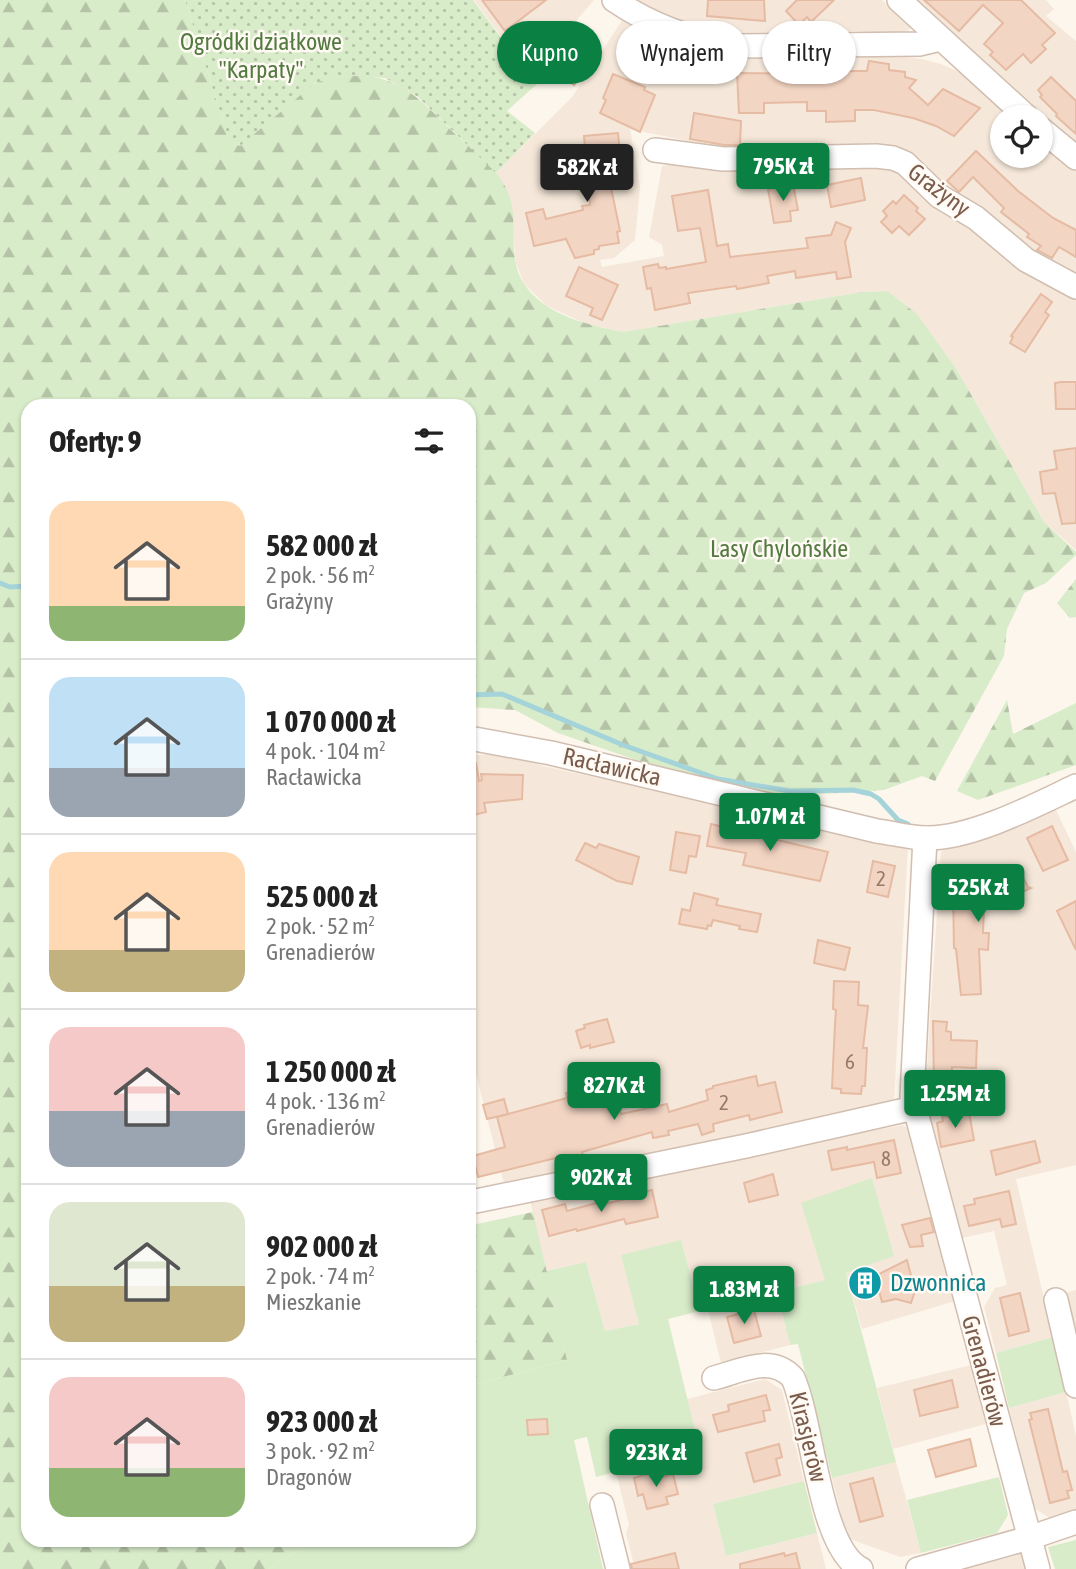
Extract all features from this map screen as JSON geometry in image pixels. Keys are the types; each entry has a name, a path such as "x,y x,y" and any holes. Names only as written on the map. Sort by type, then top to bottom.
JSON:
{"street":[{"path":"614,0 661,27 739,46 919,44 940,38"},
{"path":"898,0 1014,105"},
{"path":"1053,139 1076,158"},
{"name":"Grażyny","path":"655,150 723,159 893,158 905,163 939,196 976,218 1026,260 1076,287"},
{"name":"Racławicka","path":"476,739 551,753 877,831 925,838 966,832 1010,816 1076,786"},
{"name":"Grenadierów","path":"925,838 912,1089 914,1108 1038,1569"},
{"path":"476,1201 746,1146 914,1108"},
{"path":"1056,1300 1076,1386"},
{"name":"Kirasjerów","path":"714,1378 767,1364 777,1366 793,1378 830,1524 839,1549 854,1567"},
{"path":"602,1505 618,1569"},
{"path":"918,1569 1076,1522"}],"shaded area":[{"path":"474,0 594,0 576,21 497,21 497,31"},
{"path":"630,0 882,0 911,27 905,34 856,31 856,21 762,21 762,36 748,38 748,21 670,21"},
{"path":"914,0 1046,0 1054,9 1046,16 1076,41 1076,147 1053,126 1053,105 1030,105"},
{"path":"616,30 616,84 748,84 748,58 762,58 762,84 856,84 856,53 871,52 922,59 962,73 999,105 990,105 990,168 1053,168 1053,153 1076,171 1076,280 1047,265 903,151 850,145 730,150 630,129 640,187 635,240 614,258 600,260 602,267 664,256 662,245 649,237 662,166 687,162 716,170 847,167 895,170 947,216 961,216 1076,292 1076,550 1044,522 957,370 887,291 862,292 623,332 586,324 547,306 524,284 516,263 510,200 496,173 572,97 580,84 602,84 602,51"},
{"path":"489,754 524,759 543,766 908,845 894,1101 505,1188 476,1074 476,755"},
{"path":"1054,806 1076,852 1076,1165 1016,1179 1053,1337 996,1353 984,1307 995,1288 1007,1285 994,1231 957,1239 924,1111 941,851 1000,832"},
{"path":"903,1125 912,1132 955,1301 862,1329 846,1273 872,1179 825,1280 777,1292 790,1345 721,1363 708,1310 700,1311 681,1240 639,1324 605,1331 586,1262 546,1271 530,1200 661,1170"},
{"path":"1076,1290 1076,1344 1064,1293"},
{"path":"971,1365 986,1424 893,1449 877,1388"},
{"path":"765,1379 782,1390 804,1481 713,1504 726,1556 817,1533 826,1569 635,1569 626,1533 629,1525 616,1472 700,1451 687,1399"},
{"path":"1066,1392 1076,1436 1076,1513 1051,1519 1034,1508 1009,1408"},
{"path":"896,1462 921,1553 900,1557 847,1538 832,1478"},
{"path":"1026,1553 1031,1569 964,1569"}],"green space":[{"name":"Lasy Chylońskie","path":"0,0 185,0 229,140 240,146 295,97 322,80 341,76 367,76 395,84 419,99 495,171 511,201 514,254 519,275 533,295 569,317 623,332 862,292 887,291 917,314 957,370 1044,522 1076,555 1046,583 1024,593 1007,629 1004,656 935,781 922,776 884,790 776,797 633,759 558,733 515,710 476,707 476,399 21,399 21,1547 303,1547 269,1569 0,1569"},
{"name":"Ogródki działkowe \"Karpaty\"","path":"185,0 473,0 497,32 497,84 537,84 507,111 535,133 496,173 418,97 385,78 335,77 315,83 240,146 229,140"},
{"path":"1076,579 1076,617 1070,618 1057,603"},
{"path":"1007,700 1013,734 1076,703 1076,765 978,800 957,791"},
{"path":"872,1178 894,1256 846,1273 896,1462 832,1478 798,1344 790,1345 777,1292 825,1280 801,1203"},
{"path":"533,1212 567,1360 476,1384 476,1224"},
{"path":"681,1240 700,1311 668,1319 700,1451 596,1477 587,1437 574,1440 603,1569 269,1569 303,1547 476,1547 476,1384 567,1360 546,1271 586,1262 605,1331 639,1324 621,1255"},
{"path":"1053,1337 1066,1392 1009,1408 996,1353"},
{"path":"999,1477 1008,1515 997,1533 921,1553 907,1500"},
{"path":"804,1481 817,1533 726,1556 713,1504"},
{"path":"1076,1540 1076,1569 1055,1569 1048,1547"}],"building":[{"path":"482,0 546,0 518,21 498,21"},
{"path":"708,0 764,0 765,21 707,16"},
{"path":"797,0 834,0 812,21 807,17 803,21 795,21 786,11"},
{"path":"924,0 1021,0 1055,33 1042,45 1046,49 1031,63 1023,54 1006,70 990,55 993,52 984,44 1003,23 983,5 959,31"},
{"path":"869,61 889,64 889,70 905,72 905,77 916,80 909,88 928,105 943,89 980,108 954,136 913,118 874,110 855,110 855,121 826,122 826,111 807,111 807,102 764,103 764,113 739,113 738,84 748,84 748,73 762,73 762,84 856,84 856,71 867,71"},
{"path":"613,74 616,75 616,84 638,84 655,95 640,132 600,113 606,100 603,98"},
{"path":"1051,77 1076,101 1076,134 1056,116 1053,105 1048,105 1040,97 1042,95 1038,90"},
{"path":"694,113 741,121 740,145 690,139"},
{"path":"618,133 622,177 609,178 620,231 617,232 619,243 599,246 599,249 594,250 594,254 575,258 566,239 534,246 526,213 543,209 546,219 583,210 582,206 590,205 584,136"},
{"path":"976,151 990,164 990,168 994,168 1018,191 1053,218 1076,230 1076,257 1059,247 1052,258 1037,250 1041,246 1027,237 1029,234 1001,212 1004,208 973,177 959,192 947,181"},
{"path":"861,178 865,200 831,207 827,185"},
{"path":"793,184 798,210 790,211 791,221 774,223 768,189"},
{"path":"708,190 717,246 728,244 730,257 808,248 806,238 831,235 836,222 851,228 845,242 851,277 837,279 836,272 796,278 795,271 767,276 769,283 688,293 690,303 655,310 643,267 658,264 659,268 666,269 706,262 700,228 678,231 672,196"},
{"path":"904,195 925,219 909,235 899,226 892,233 881,222 887,216 883,211 893,201 896,204"},
{"path":"579,267 618,285 602,320 590,315 593,308 566,296"},
{"path":"1041,294 1052,302 1045,312 1049,315 1025,352 1010,343 1013,337 1011,336"},
{"path":"1076,382 1076,409 1056,409 1055,383"},
{"path":"1076,448 1076,523 1062,524 1055,493 1043,494 1040,472 1057,469 1054,451"},
{"path":"476,763 479,781 482,780 481,774 523,775 522,799 484,803 486,812 476,814"},
{"path":"711,824 828,852 820,881 743,865 746,853 707,846"},
{"path":"1052,826 1068,860 1043,871 1027,838"},
{"path":"676,832 700,836 696,857 689,856 686,873 670,870"},
{"path":"585,843 596,848 599,844 639,857 632,884 617,881 576,860"},
{"path":"873,861 895,866 888,897 867,892"},
{"path":"1008,867 1011,873 1019,870 1031,888 984,908 983,933 989,933 988,950 979,949 981,994 961,995 954,948 953,890 993,888 991,882 998,879 996,872"},
{"path":"694,893 718,899 716,905 761,914 757,932 713,920 707,929 679,924 682,909 690,911"},
{"path":"1076,901 1076,950 1057,911"},
{"path":"818,940 850,948 845,970 814,963"},
{"path":"834,981 859,982 858,1005 868,1006 863,1048 867,1048 865,1086 862,1086 861,1094 841,1093 841,1089 832,1088 836,1010 833,1009"},
{"path":"607,1019 614,1042 581,1048 576,1031 585,1028 584,1025"},
{"path":"933,1021 947,1022 946,1031 951,1032 951,1040 977,1041 976,1068 952,1067 952,1087 934,1087"},
{"path":"610,1076 621,1114 667,1104 669,1112 708,1100 706,1090 713,1086 756,1076 758,1086 775,1082 782,1112 750,1120 749,1115 713,1124 714,1131 702,1135 698,1124 668,1131 669,1135 653,1138 652,1132 582,1152 583,1155 569,1158 568,1155 478,1177 476,1155 505,1147 497,1117 567,1098 566,1093 592,1086 591,1081"},
{"path":"504,1099 508,1114 487,1119 483,1105"},
{"path":"969,1112 974,1140 941,1147 937,1123 943,1121 942,1117"},
{"path":"894,1140 901,1173 877,1178 874,1162 832,1170 828,1151 847,1147 847,1150"},
{"path":"1035,1141 1040,1162 996,1175 991,1151"},
{"path":"773,1174 778,1195 749,1202 744,1183"},
{"path":"652,1190 658,1217 626,1224 624,1219 549,1236 542,1210 565,1204 567,1211 600,1202 600,1205"},
{"path":"1009,1191 1016,1224 1002,1227 1000,1219 969,1226 964,1206 975,1204 974,1199"},
{"path":"930,1218 934,1232 921,1235 923,1246 910,1247 902,1225"},
{"path":"907,1260 915,1291 911,1303 896,1299 882,1302 875,1276"},
{"path":"1020,1293 1029,1331 1009,1336 1000,1298"},
{"path":"754,1310 761,1336 734,1343 727,1317"},
{"path":"952,1380 958,1407 920,1416 914,1390"},
{"path":"766,1395 770,1410 763,1411 765,1421 718,1432 713,1415 729,1411 728,1405"},
{"path":"1048,1409 1063,1472 1067,1471 1072,1490 1067,1491 1069,1498 1050,1503 1029,1420 1032,1419 1030,1413"},
{"path":"547,1419 548,1434 528,1435 527,1420"},
{"path":"970,1439 976,1466 936,1477 928,1450"},
{"path":"779,1444 782,1457 776,1459 780,1475 754,1482 746,1453"},
{"path":"660,1470 662,1477 673,1474 678,1494 666,1497 668,1504 647,1509 643,1494 638,1496 634,1478"},
{"path":"873,1478 883,1516 860,1522 850,1484"},
{"path":"675,1553 679,1569 632,1569 631,1564"},
{"path":"784,1553 785,1556 796,1553 800,1569 740,1569 740,1564"}],"waterway":[{"path":"0,583 10,587 21,586"},
{"path":"476,695 502,694 623,745 718,779 790,791 853,790 871,794 898,820 908,824"}],"place":[{"name":"Dzwonnica","path":"865,1283"}]}
